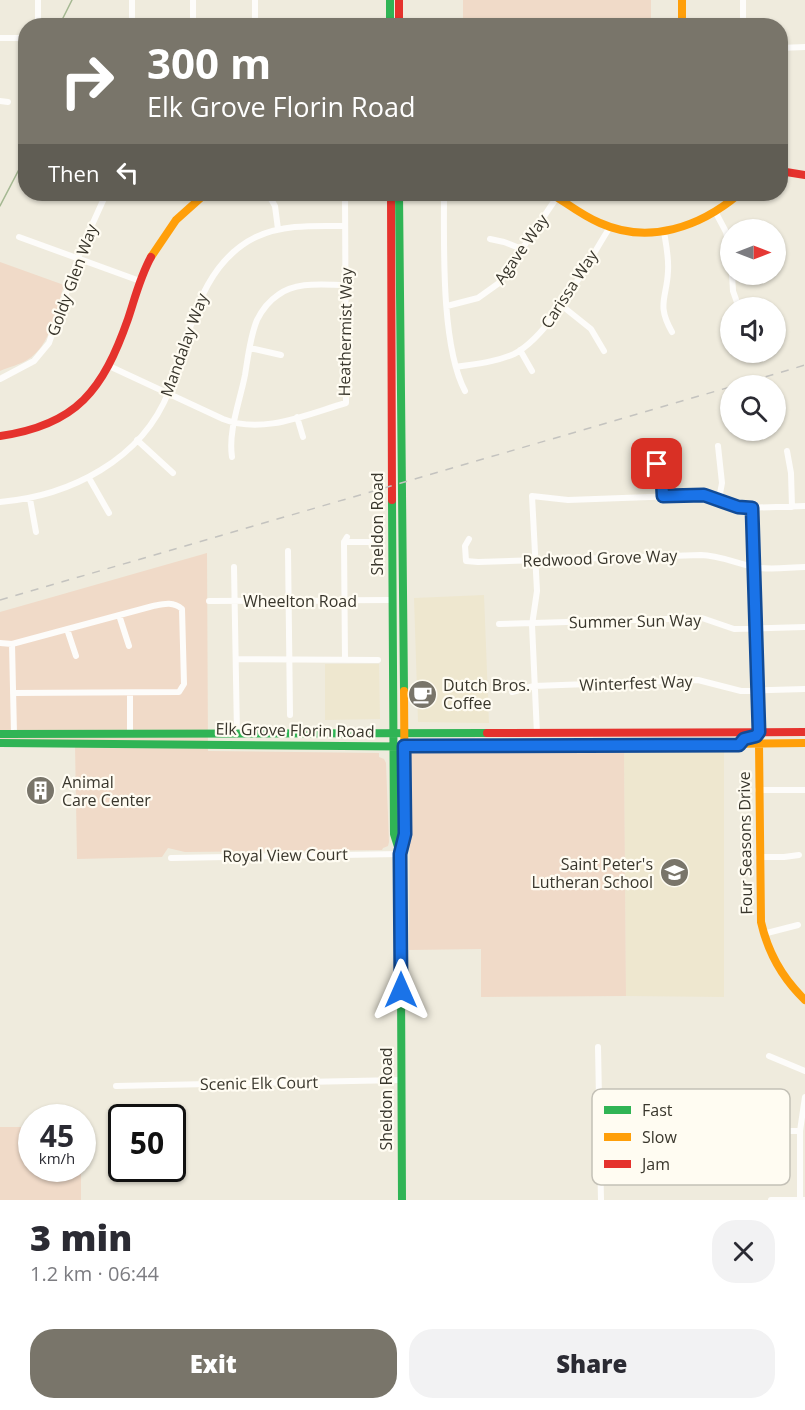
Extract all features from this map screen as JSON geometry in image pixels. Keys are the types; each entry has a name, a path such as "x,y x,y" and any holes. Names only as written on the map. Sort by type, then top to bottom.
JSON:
{"main road":[{"path":"390,0 390,18"},
{"path":"399,0 399,18"},
{"path":"682,0 682,18"},
{"path":"788,172 805,175"},
{"path":"0,436 33,432 63,418 88,397 109,366 140,281 161,239 195,201"},
{"name":"Sheldon Road","path":"391,201 392,732 394,834 400,854"},
{"name":"Sheldon Road","path":"399,201 405,834 400,854 402,1200"},
{"path":"563,201 610,227 644,233 664,232 692,225 716,213 731,201"},
{"path":"392,580 398,597 399,622 402,628"},
{"path":"739,745 744,739 756,736 759,732"},
{"name":"Elk Grove Florin Road","path":"0,734 805,732"},
{"path":"16,743 22,738 38,734"},
{"path":"223,744 228,740 234,740 237,734"},
{"path":"759,744 763,740 805,739"},
{"name":"Elk Grove Florin Road","path":"0,743 188,742 252,746 805,743"},
{"name":"Four Seasons Drive","path":"759,744 759,911 763,934 776,967 805,1000"}],"street":[{"path":"38,0 38,18"},
{"path":"132,0 132,18"},
{"path":"192,0 193,18"},
{"path":"255,0 255,18"},
{"path":"743,0 743,18"},
{"path":"0,38 18,38"},
{"path":"788,48 805,47"},
{"path":"0,101 8,102"},
{"name":"Goldy Glen Way","path":"0,379 23,369 44,350 53,334 79,257 101,201"},
{"path":"272,201 275,206 278,229"},
{"name":"Heathermist Way","path":"109,366 235,423 264,425 346,403 345,201"},
{"path":"444,201 447,306 456,367 465,391"},
{"name":"Agave Way","path":"447,306 472,301 489,292 503,279 550,201"},
{"path":"716,213 720,221"},
{"name":"Mandalay Way","path":"0,502 30,499 89,478 117,459 137,440 151,423 168,393 203,293 215,272 240,247 278,229 302,226 345,226"},
{"name":"Carissa Way","path":"456,367 502,358 520,350 539,335 561,305 610,227"},
{"path":"664,232 668,267 662,305 666,322 672,332"},
{"path":"19,237 140,281"},
{"path":"490,239 522,249"},
{"path":"232,457 231,444 258,319 268,304 277,296 299,286 346,285"},
{"path":"561,305 591,329 604,351"},
{"path":"250,348 281,355"},
{"path":"520,350 532,371"},
{"path":"297,417 303,437"},
{"path":"137,440 173,473"},
{"path":"718,446 722,483 719,499"},
{"path":"787,451 791,473 792,507"},
{"path":"657,464 662,477 663,496"},
{"path":"89,478 109,513"},
{"path":"537,734 532,625 537,591 532,496 568,500 704,495 738,507 805,506"},
{"path":"30,499 36,532"},
{"path":"752,508 759,732"},
{"path":"345,660 346,539 378,542"},
{"name":"Redwood Grove Way","path":"469,539 465,546 466,561 700,555 761,568 805,567"},
{"path":"288,551 290,716"},
{"path":"234,567 237,734"},
{"name":"Wheelton Road","path":"209,601 391,600"},
{"path":"0,644 12,644 171,603 182,609 182,689 175,692 13,693"},
{"path":"119,615 129,646"},
{"name":"Summer Sun Way","path":"499,624 532,625 702,618 734,630 805,627"},
{"path":"67,629 76,656"},
{"path":"12,644 14,734"},
{"path":"236,659 378,660"},
{"name":"Winterfest Way","path":"512,692 534,686 698,680 741,691 805,689"},
{"path":"130,693 130,734"},
{"path":"758,790 805,790"},
{"name":"Royal View Court","path":"171,858 400,854"},
{"path":"759,857 799,855"},
{"path":"763,934 798,925"},
{"path":"598,1047 599,1089"},
{"path":"769,1056 805,1071"},
{"name":"Scenic Elk Court","path":"116,1086 401,1080"},
{"path":"800,1200 800,1131 805,1097"},
{"path":"790,1131 800,1131"},
{"path":"601,1185 601,1200"},
{"path":"771,1200 805,1200"}],"shaded area":[{"path":"463,0 651,0 651,18 463,18"},
{"path":"0,262 64,285 51,327 42,346 27,360 0,371"},
{"path":"207,553 208,751 379,753 379,757 386,763 389,842 388,846 382,850 185,852 168,848 162,857 77,859 75,745 0,745 0,612"},
{"path":"484,595 489,723 418,722 414,598"},
{"path":"325,664 379,664 380,719 325,720"},
{"name":"Saint Peter's Lutheran School","path":"624,749 724,750 724,997 626,996"},
{"path":"624,749 626,996 481,997 481,949 409,950 410,751"},
{"path":"0,1127 18,1127 18,1182 81,1182 81,1200 0,1200"}],"waterway":[{"path":"63,18 72,0"},
{"path":"0,206 18,171"}],"railway":[{"path":"772,375 805,365"},
{"path":"0,600 720,390"}],"traffic: fast":[{"path":"390,0 390,18"},
{"path":"399,201 404,691"},
{"path":"392,500 394,834 400,853"},
{"path":"0,734 487,733"},
{"path":"0,743 460,747"},
{"path":"401,983 402,1200"}],"traffic: slow":[{"path":"682,0 682,18"},
{"path":"151,257 176,220 197,201"},
{"path":"563,201 600,223 637,232 673,229 708,216 730,201"},
{"path":"401,983 400,854 405,834 404,691"},
{"path":"460,747 805,743"},
{"path":"759,744 761,922 777,964 789,983 805,1000"}],"traffic: jam":[{"path":"399,0 399,18"},
{"path":"788,172 805,175"},
{"path":"391,201 392,500"},
{"path":"0,436 27,431 49,423 68,413 84,400 108,366 151,257"},
{"path":"487,733 805,732"}],"place":[{"name":"Dutch Bros. Coffee","path":"422,694"},
{"name":"Animal Care Center","path":"41,791"},
{"name":"Saint Peter's Lutheran School","path":"674,873"}],"route":[{"path":"401,990 400,854 405,834 404,746 739,745 744,739 756,736 759,732 752,508 738,507 704,495 663,496 662,477 657,464"}]}
